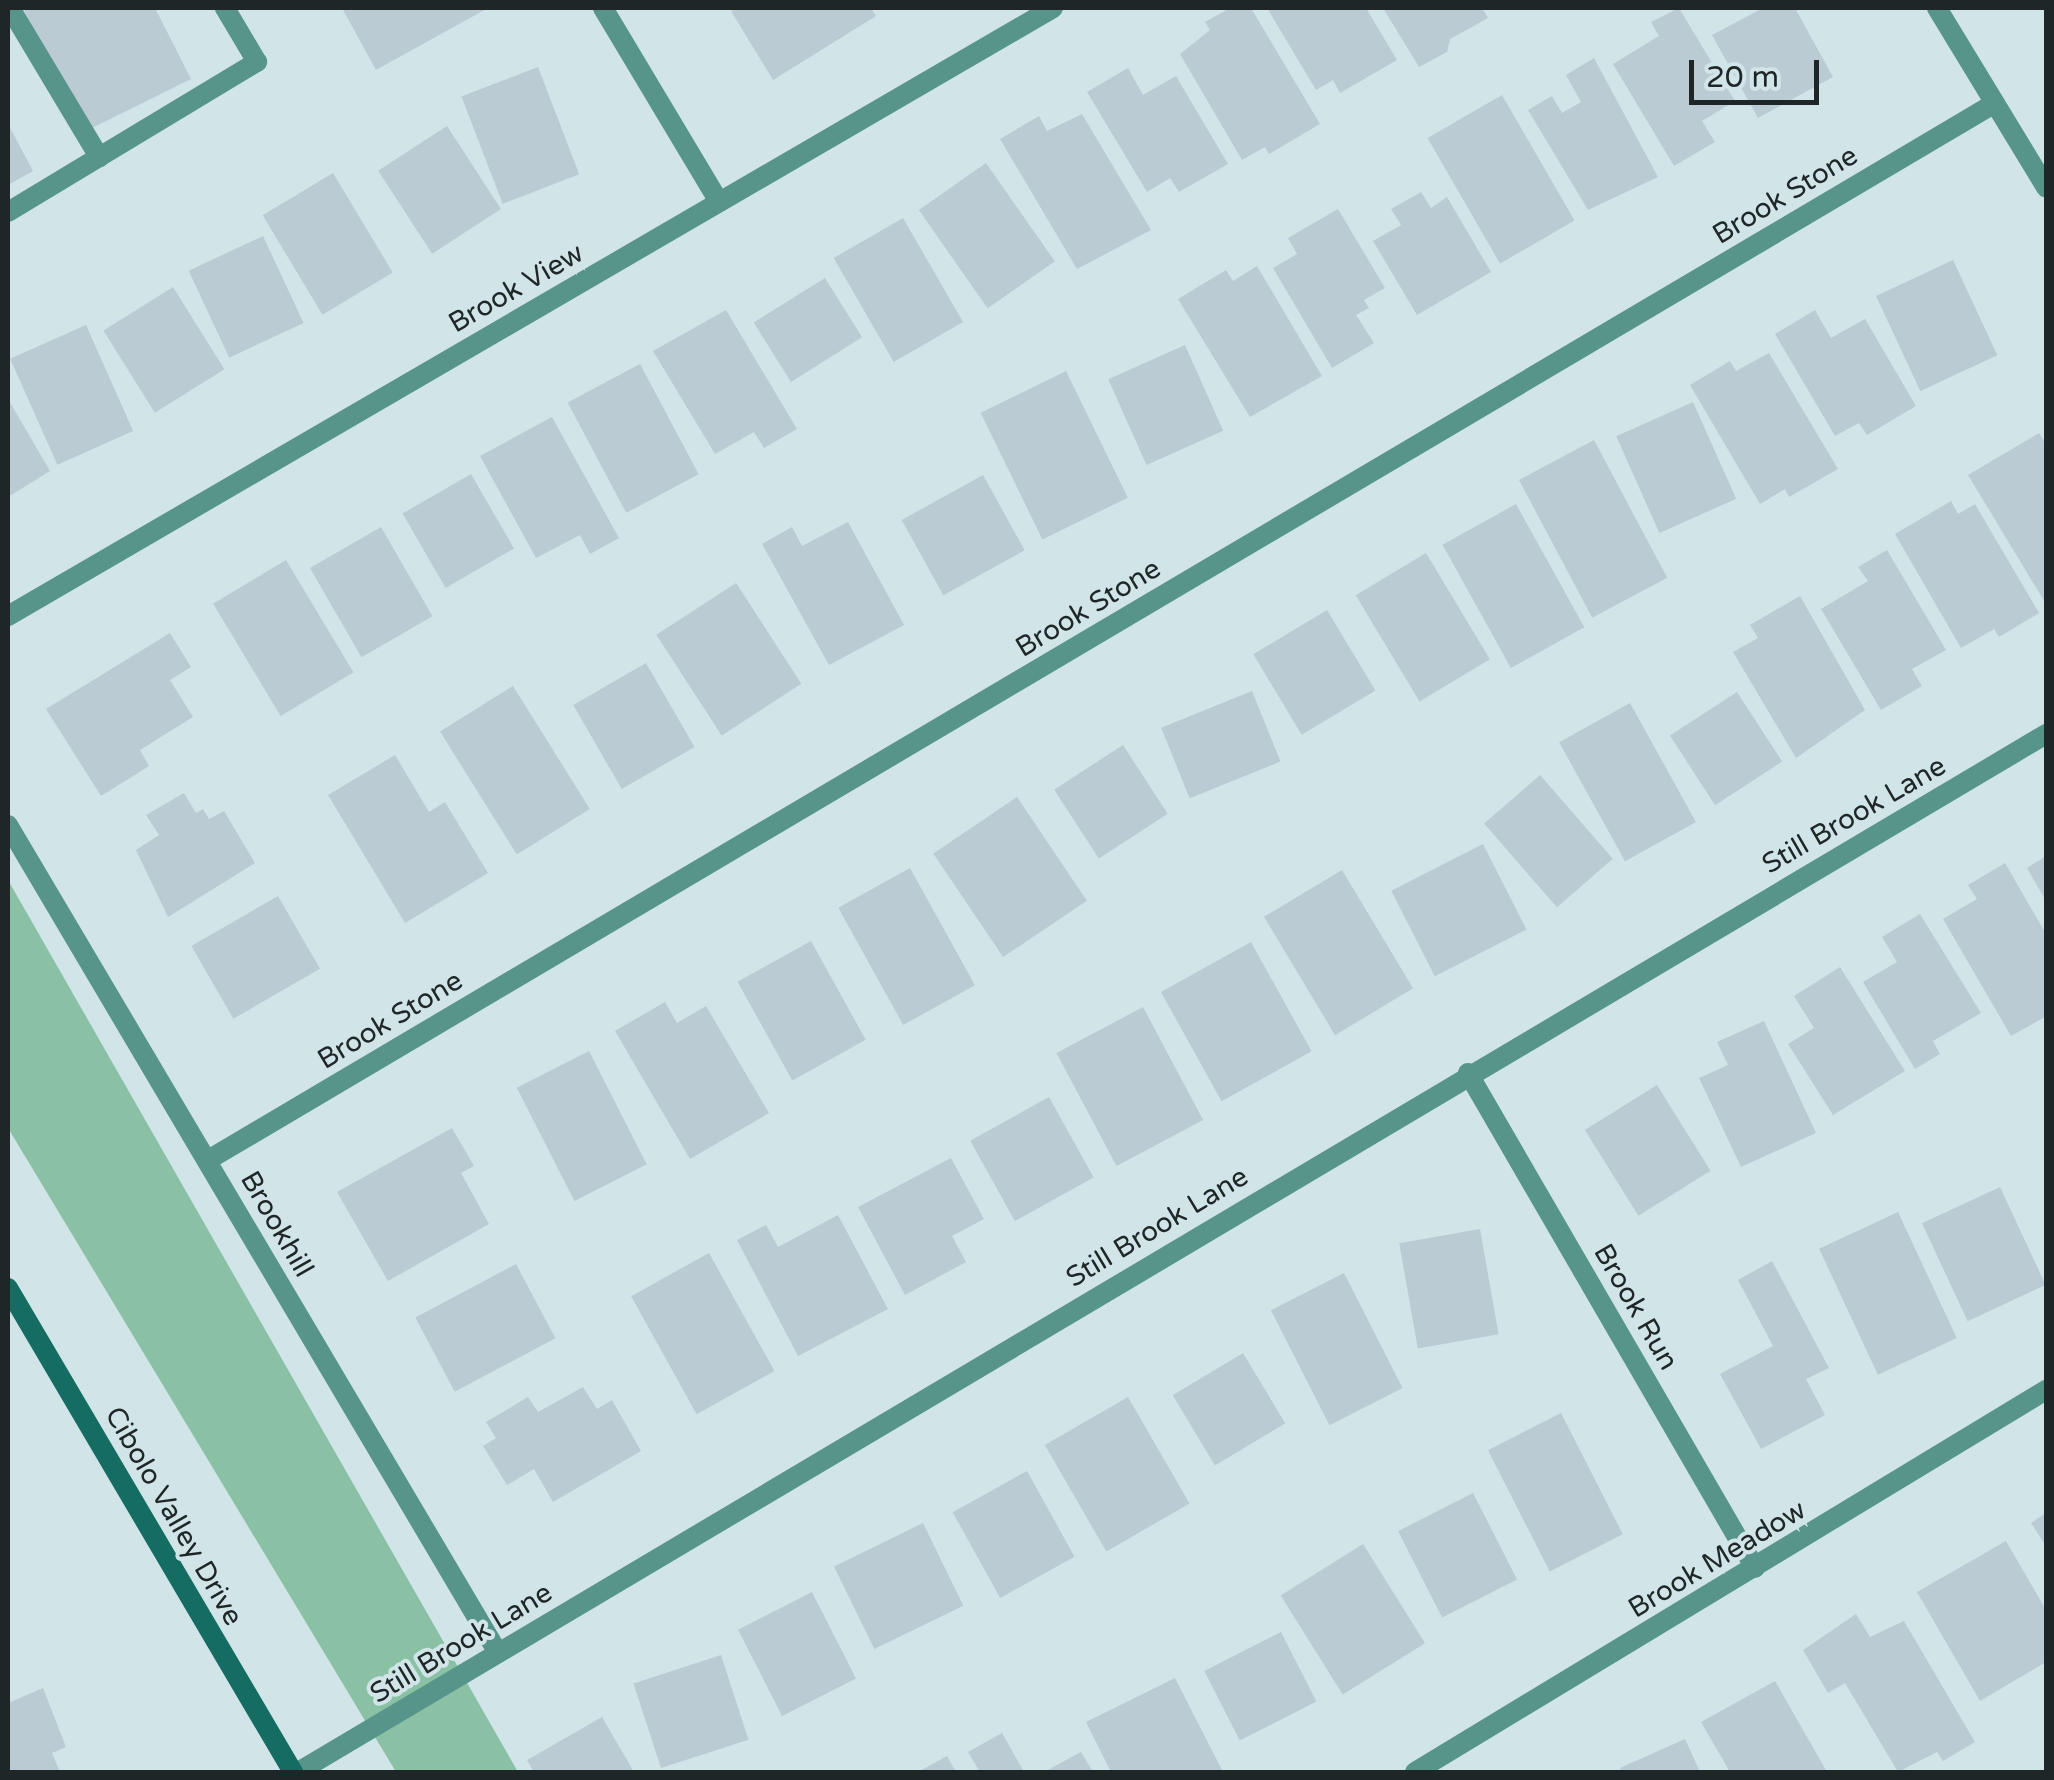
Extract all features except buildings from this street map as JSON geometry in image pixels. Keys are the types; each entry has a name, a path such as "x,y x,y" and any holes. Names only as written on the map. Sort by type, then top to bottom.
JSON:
{"main road":[{"name":"Cibolo Valley Drive","path":"8,1288 295,1772"}],"street":[{"path":"10,8 99,156"},
{"path":"8,212 257,62 225,8"},
{"path":"603,8 719,202"},
{"name":"Brook View","path":"8,616 1053,8"},
{"path":"1936,8 2046,187"},
{"name":"Brook Stone","path":"208,1160 1996,102"},
{"name":"Still Brook Lane","path":"295,1772 1468,1073 2046,734"},
{"name":"Brookhill","path":"8,824 498,1653"},
{"name":"Brook Run","path":"1468,1073 1756,1568"},
{"name":"Brook Meadow","path":"1416,1772 2046,1390"}],"green space":[{"path":"8,880 518,1772 396,1772 8,1128"}]}
